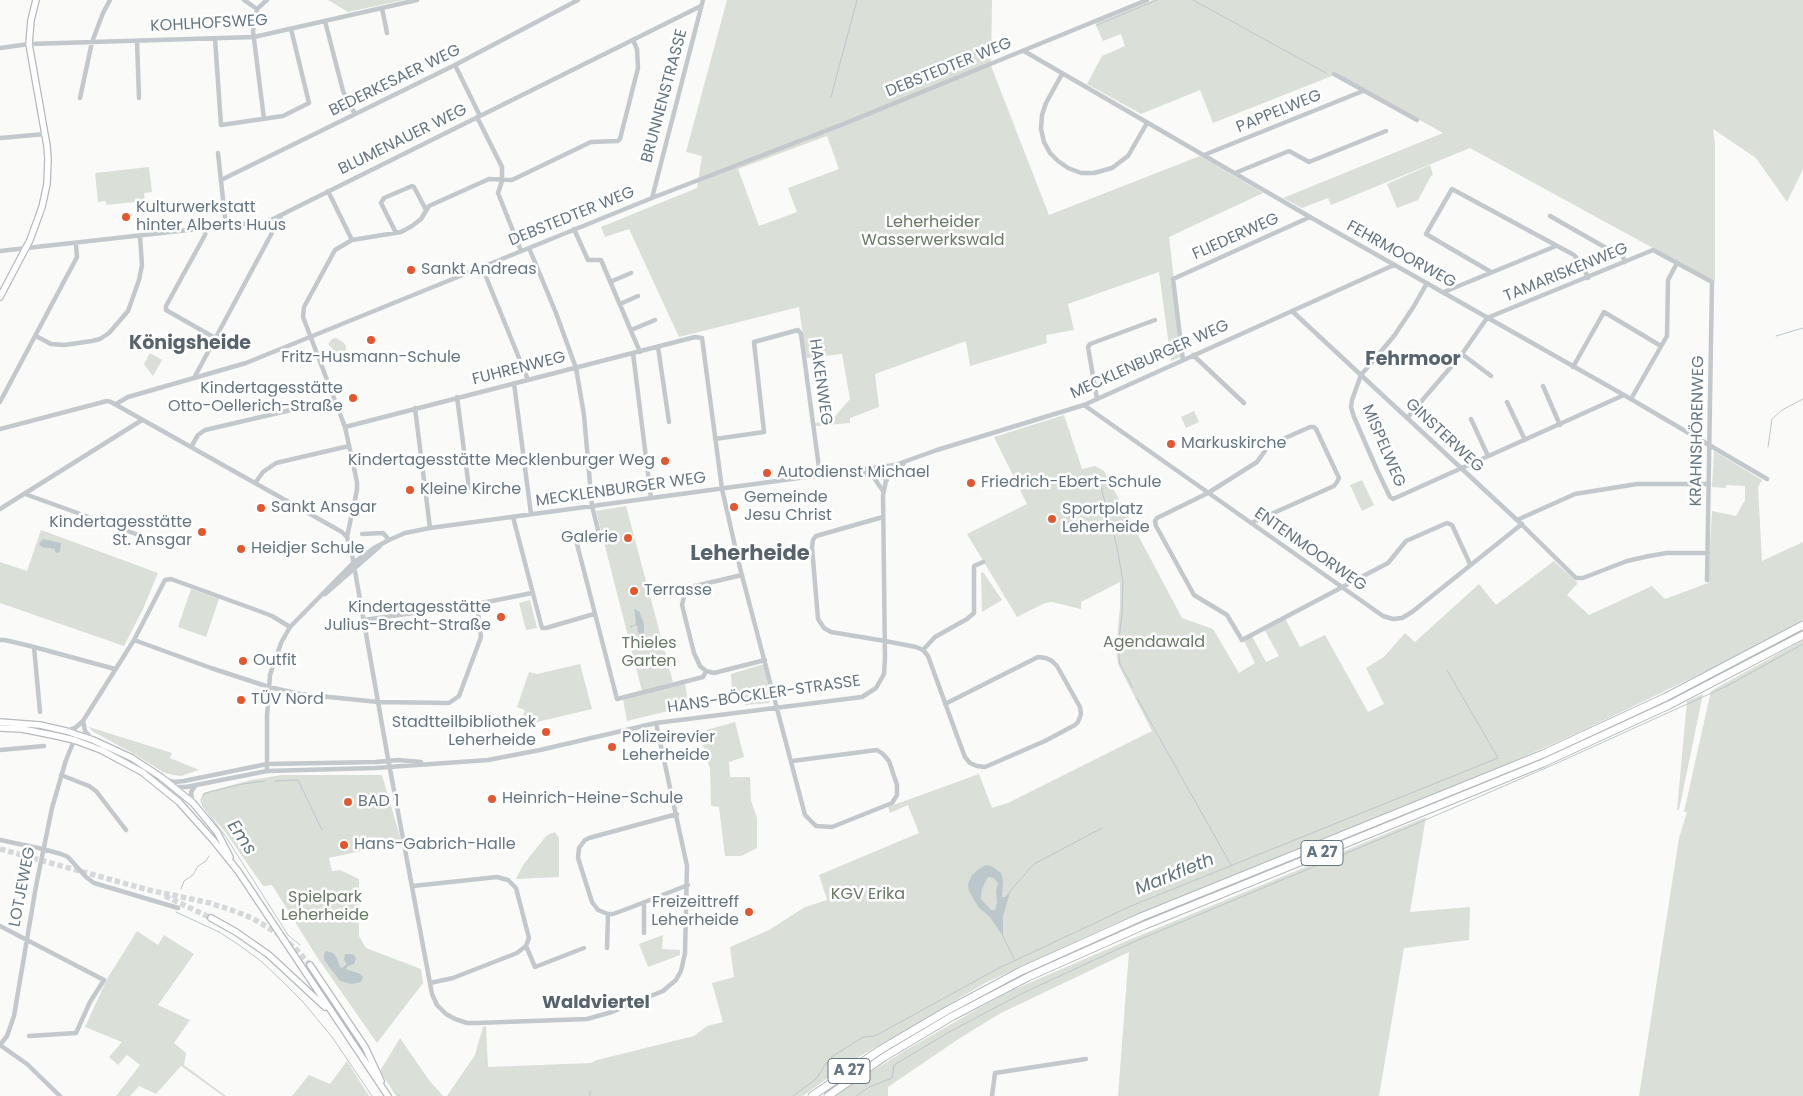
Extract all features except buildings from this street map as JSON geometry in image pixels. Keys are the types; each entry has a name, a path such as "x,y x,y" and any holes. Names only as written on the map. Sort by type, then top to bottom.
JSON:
{"highway":[{"name":"A 27","path":"812,1096 893,1042 1021,971 1150,914 1543,754 1666,697 1803,625"},
{"name":"A 27","path":"828,1096 884,1057 945,1021 1028,977 1145,925 1543,763 1669,705 1803,635"}],"main road":[{"path":"0,297 26,249 42,207 48,177 45,134 29,44 30,27 36,0"},
{"path":"0,722 40,725 66,731 126,762 157,783 172,796 199,824 238,871"},
{"path":"0,728 22,729 93,740 132,758 161,777 193,803 217,832 238,871 388,1096"},
{"path":"157,783 174,787"},
{"path":"172,796 174,787"},
{"path":"211,918 236,932 269,955 315,997 336,1020"},
{"path":"310,965 365,1047 388,1096"}],"street":[{"path":"80,98 92,42 102,13 110,0"},
{"path":"244,0 257,9"},
{"path":"264,119 253,31 257,9 267,0"},
{"name":"KOHLHOFSWEG","path":"0,48 29,44 254,37 417,0"},
{"name":"BEDERKESAER WEG","path":"221,180 455,65 578,0"},
{"name":"BRUNNENSTRASSE","path":"652,198 703,0"},
{"name":"DEBSTEDTER WEG","path":"0,429 107,401 116,404 128,397 246,363 574,229 830,129 1147,0"},
{"name":"BLUMENAUER WEG","path":"0,251 269,221 701,6"},
{"path":"382,8 388,33"},
{"path":"326,21 343,91 355,114"},
{"path":"214,38 220,125 290,114 309,103 291,29"},
{"path":"633,40 637,49 638,68 620,139 615,142 590,142 512,180 490,179 429,206 421,219 412,226 396,233 352,240 335,250 304,307 303,317 309,337 345,427 349,446 357,490 347,537 354,566 388,761 432,994 437,1005 446,1014 467,1023 587,1019 612,1012 663,991 676,980 681,971 685,953 688,885 685,850 656,723"},
{"path":"137,41 139,98"},
{"name":"FEHRMOORWEG","path":"1024,51 1235,174 1624,395 1767,480"},
{"path":"455,65 502,167 502,180 498,193 521,251"},
{"path":"1062,74 1046,102 1042,115 1041,129 1044,142 1050,153 1058,162 1068,168 1081,173 1094,173 1112,168 1128,156 1147,123"},
{"path":"1334,74 1417,120"},
{"name":"PAPPELWEG","path":"1204,156 1363,91"},
{"path":"1235,174 1289,151 1309,162 1386,132"},
{"path":"0,138 45,134"},
{"path":"218,154 226,227"},
{"path":"396,233 382,203 384,198 412,186 426,210"},
{"path":"1491,272 1426,234 1452,189 1574,255 1582,264 1588,278"},
{"path":"328,192 352,240"},
{"path":"194,378 281,215"},
{"path":"1550,216 1608,249 1620,249 1625,262"},
{"name":"FLIEDERWEG","path":"1183,360 1173,279 1310,217"},
{"path":"206,229 205,235 166,306 166,310 215,338"},
{"path":"574,229 588,260 601,260 640,352"},
{"path":"36,336 51,344 64,345 100,339 109,333 128,311 139,280 142,265 140,236"},
{"path":"0,402 77,258 76,244"},
{"path":"1444,292 1556,246"},
{"path":"529,248 576,368 584,415 592,506 599,534 580,539 577,544 617,699 702,677 706,671"},
{"name":"TAMARISKENWEG","path":"1487,318 1653,250 1677,264"},
{"path":"1631,400 1667,336 1668,280 1677,264"},
{"name":"KRAHNSHÖRENWEG","path":"1677,264 1712,282 1707,580"},
{"name":"MECKLENBURGER WEG","path":"267,770 267,719 271,672 277,653 290,627 374,548 387,541 405,533 430,528 895,466 910,459 1084,405 1394,265"},
{"path":"482,267 528,380"},
{"path":"610,282 631,273"},
{"path":"1361,375 1394,336 1427,282"},
{"path":"620,304 638,296"},
{"name":"GINSTERWEG","path":"1292,310 1579,579 1639,558 1667,553 1708,553"},
{"path":"1573,366 1604,312 1662,346"},
{"path":"1407,418 1462,354 1487,318"},
{"path":"631,330 655,320"},
{"path":"1097,399 1088,347 1090,344 1155,320"},
{"name":"HAKENWEG","path":"715,439 764,432 754,342 798,330 801,334 820,475"},
{"name":"FUHRENWEG","path":"345,427 700,337 703,341 715,439"},
{"path":"658,347 668,422"},
{"path":"633,354 651,498"},
{"path":"1462,354 1491,376"},
{"path":"1193,355 1244,402"},
{"name":"MISPELWEG","path":"1361,375 1351,407 1390,497 1393,499 1461,468"},
{"path":"514,383 530,514"},
{"path":"1542,386 1560,425"},
{"path":"1461,468 1624,395"},
{"path":"458,397 469,488"},
{"path":"191,448 198,435 205,430 334,400"},
{"path":"1507,402 1524,440"},
{"path":"116,404 342,532 347,537"},
{"name":"ENTENMOORWEG","path":"1084,405 1383,616 1392,619 1402,618 1412,612 1522,524"},
{"path":"415,408 430,528"},
{"path":"1471,419 1488,456"},
{"path":"0,509 142,420"},
{"path":"1251,523 1334,486 1337,482 1338,478 1314,427 1274,443 1267,448 1257,462 1208,493 1155,521 1194,595 1227,614 1242,640 1388,563 1406,541 1447,523 1452,525 1470,564"},
{"path":"715,439 722,489 742,575 805,816 816,826 832,827 892,803 896,795 897,785 889,762 883,754 876,750 792,761"},
{"path":"255,483 263,472 276,463 349,446"},
{"name":"MECKLENBURGER WEG","path":"858,470 878,475 887,480 900,466 910,459"},
{"name":"HANS-BÖCKLER-STRASSE","path":"161,777 179,782 267,764 398,760 430,763 465,763 512,756 656,723 853,699 869,694 876,688 883,677 885,641 883,492 895,466"},
{"path":"870,469 881,473 887,480"},
{"path":"858,470 874,478 883,492"},
{"path":"1517,520 1575,494 1637,484 1710,484"},
{"path":"25,494 169,546"},
{"path":"513,517 542,628 594,614"},
{"path":"883,517 816,536 812,547 818,619 824,628 831,632 916,647 923,650 928,656 945,704 965,757 970,763 977,766 985,767 1046,740 1075,725 1081,714 1080,707 1057,666 1046,658 1038,657 945,704"},
{"path":"362,534 383,533 387,541"},
{"path":"923,650 935,637 974,613 974,566 983,562"},
{"path":"742,575 691,588 683,597 682,605 696,660 706,671 714,673 765,660"},
{"path":"66,731 75,728 83,721 134,640 165,580 171,579 259,611 272,616 290,627"},
{"path":"364,620 477,604 532,593"},
{"path":"134,640 269,687 325,698 378,702 449,703 456,700 459,696 481,637 477,604"},
{"path":"0,640 34,647 115,669"},
{"path":"34,647 40,712"},
{"path":"83,721 85,731 93,740"},
{"name":"LOTJEWEG","path":"0,1045 7,1036 14,1016 26,940 52,808 61,775 76,737"},
{"path":"0,750 44,746"},
{"name":"HANS-BÖCKLER-STRASSE","path":"174,787 196,785 267,770 390,767 430,763"},
{"path":"61,775 89,786 96,791 126,830"},
{"path":"174,787 179,782"},
{"path":"193,803 191,792 196,785"},
{"path":"677,814 589,838 582,843 578,852 578,858 592,902 598,910 608,914 644,903 688,885"},
{"path":"0,840 44,848 64,855 94,883 178,908"},
{"path":"413,886 497,877 508,880 516,888 529,938 526,946 517,953 453,978 430,983"},
{"path":"644,903 644,933"},
{"path":"607,948 608,914"},
{"path":"0,926 104,980 90,1002 76,1033 29,1036"},
{"path":"526,946 535,967 584,948"},
{"path":"0,1045 27,1064 60,1096"},
{"path":"992,1096 995,1072 1086,1059"}],"green space":[{"path":"328,0 404,0 348,12"},
{"name":"Leherheider Wasserwerkswald","path":"727,0 992,0 991,66 1049,215 1200,156 1263,193 1169,237 1183,356 1171,361 1159,272 1068,304 1074,330 1046,335 1047,343 970,366 966,341 875,374 879,407 850,418 850,423 815,426 815,423 831,421 850,399 842,354 806,358 799,307 679,337 629,229 605,237 601,227 697,188 702,156 686,152","holes":["827,136 839,169 788,188 797,212 759,226 738,169"]},
{"path":"1153,0 1803,0 1803,169 1787,202 1756,158 1713,129 1715,145 1715,282 1470,148 1331,205 1328,198 1302,208 1283,198 1443,133 1337,74 1213,123 1200,90 1141,114 1087,84 1102,56 1125,46 1121,34 1103,41 1095,23"},
{"path":"1430,165 1433,175 1418,200 1397,208 1387,184"},
{"path":"149,167 152,192 144,193 145,201 106,205 106,201 98,202 95,173"},
{"path":"336,338 344,343 346,347 342,357 328,344 332,339"},
{"path":"150,353 162,360 153,376 144,364"},
{"path":"1194,411 1199,422 1186,428 1181,417"},
{"path":"1064,415 1082,469 1095,466 1104,471 1182,618 1213,629 1239,673 1255,663 1244,641 1252,636 1266,662 1279,656 1264,629 1285,618 1300,647 1325,635 1368,712 1384,704 1366,668 1384,657 1405,633 1415,642 1479,584 1496,605 1554,561 1578,583 1567,595 1589,615 1652,586 1665,599 1708,583 1712,511 1736,516 1745,500 1745,486 1726,485 1726,488 1712,487 1714,451 1762,480 1758,487 1762,561 1803,542 1803,620 1725,662 1586,729 1503,766 1114,924 987,982 850,1062 803,1096 447,1096 475,1055 483,1027 486,1026 488,1067 591,1063 694,1036 707,1026 723,1022 712,983 734,977 730,947 769,930 805,907 827,900 819,875 919,833 908,805 890,813 888,807 979,774 992,808 1008,803 1152,731 1118,664 1116,650 1120,582 1081,602 1081,609 1052,602 1045,603 1017,617 967,534 1027,504 994,437"},
{"path":"1362,480 1374,505 1362,511 1350,485"},
{"name":"Thieles Garten","path":"626,506 673,682 642,691 596,511"},
{"path":"41,530 158,573 143,609 124,646 0,603 0,562 27,571"},
{"path":"983,572 1002,600 982,612 981,573"},
{"path":"191,589 219,599 206,637 178,627"},
{"path":"530,600 537,628 526,630 519,603"},
{"path":"1803,640 1803,1096 1639,1096 1679,838 1687,812 1684,812 1711,691"},
{"path":"580,664 592,709 537,722 523,715 525,710 517,707 529,672 537,674"},
{"path":"764,664 770,701 769,703 745,705 744,692 732,692 731,674"},
{"path":"685,683 689,708 627,721 623,699"},
{"path":"1703,694 1679,810 1677,810 1687,701"},
{"path":"735,722 744,757 729,762 730,777 750,777 751,801 757,818 757,848 741,856 725,856 719,807 711,806 710,769 699,732"},
{"path":"89,727 172,753 170,758 199,770 181,776 163,772 92,731"},
{"name":"Spielpark Leherheide","path":"282,775 382,775 401,840 360,845 361,851 329,858 332,871 340,870 359,879 359,936 366,948 421,969 423,983 377,1043 317,957 272,885 263,886 226,833 204,807 203,793 251,780"},
{"path":"1426,817 1410,912 1470,907 1469,940 1404,948 1379,1096 1118,1096 1129,952 1001,1013 960,1038 888,1087 888,1096 836,1096 848,1086 906,1050 1013,990"},
{"path":"555,832 559,838 559,877 516,879 523,865 547,835"},
{"path":"137,931 158,945 164,935 194,954 158,1005 190,1020 174,1043 186,1053 184,1065 226,1096 223,1096 181,1066 156,1094 139,1086 130,1096 116,1096 140,1065 127,1055 118,1065 109,1057 122,1042 85,1027 107,979"},
{"path":"663,935 662,949 680,950 680,955 648,967 639,944"},
{"path":"400,1038 429,1080 443,1096 396,1096 380,1071"},
{"path":"347,1061 369,1096 292,1096 309,1075 330,1084"}],"shaded area":[{"path":"43,539 61,543 60,551 58,553 55,552 55,549 42,547 39,544"},
{"path":"634,609 639,611 644,624 644,634 652,641 654,647 648,650 645,649 637,630 638,627 636,625 630,628 636,622"},
{"path":"986,865 1001,873 1003,880 1002,897 1005,897 1010,892 1003,916 1003,936 989,916 979,908 969,891 968,884 972,875","holes":["988,877 994,878 998,883 996,891 997,903 995,910 991,910 981,899 982,888"]},
{"path":"326,951 333,953 342,968 347,964 344,960 345,954 354,955 356,958 354,964 346,969 360,974 363,977 361,982 352,984 340,981 324,960"}],"waterway":[{"path":"831,97 857,0"},
{"path":"1097,25 1157,0"},
{"path":"1193,0 1326,73"},
{"path":"1776,336 1803,328"},
{"path":"1768,447 1772,419 1782,410 1803,399"},
{"path":"1100,484 1117,547 1123,582 1118,649 1120,664 1133,688"},
{"path":"856,1096 869,1087 892,1078 894,1065 949,1032 1021,994 1131,943 1555,764 1727,686 1803,644"},
{"name":"Markfleth","path":"793,1096 816,1079 830,1058 863,1037 875,1036 997,969 1131,906 1498,758 1447,670"},
{"path":"1137,698 1231,865"},
{"name":"Ems","path":"275,781 298,780 322,830"},
{"name":"Ems","path":"265,781 209,792 204,794 201,800 203,806 226,837 288,935 300,945"},
{"path":"1009,892 1034,864 1102,828"},
{"path":"181,889 184,881 193,875 198,866 206,861 209,856"},
{"path":"176,912 219,932 261,961 304,1003 332,1037 372,1096"},
{"path":"1003,936 1014,959"},
{"path":"590,1091 590,1096"}],"tunnel":[{"path":"0,849 149,890 210,903 234,911 252,918 277,933 298,951 310,965"},
{"path":"165,896 211,918"}],"place":[{"name":"Kulturwerkstatt hinter Alberts Huus","path":"126,217"},
{"name":"Sankt Andreas","path":"411,270"},
{"name":"Fritz-Husmann-Schule","path":"371,340"},
{"name":"Kindertagesstätte Otto-Oellerich-Straße","path":"353,398"},
{"name":"Markuskirche","path":"1171,444"},
{"name":"Kindertagesstätte Mecklenburger Weg","path":"665,461"},
{"name":"Autodienst Michael","path":"767,473"},
{"name":"Friedrich-Ebert-Schule","path":"971,483"},
{"name":"Kleine Kirche","path":"410,490"},
{"name":"Gemeinde Jesu Christ","path":"734,507"},
{"name":"Sankt Ansgar","path":"261,508"},
{"name":"Sportplatz Leherheide","path":"1052,519"},
{"name":"Kindertagesstätte St. Ansgar","path":"202,532"},
{"name":"Galerie","path":"628,538"},
{"name":"Heidjer Schule","path":"241,549"},
{"name":"Terrasse","path":"634,591"},
{"name":"Kindertagesstätte Julius-Brecht-Straße","path":"501,617"},
{"name":"Outfit","path":"243,661"},
{"name":"TÜV Nord","path":"241,700"},
{"name":"Stadtteilbibliothek Leherheide","path":"546,732"},
{"name":"Polizeirevier Leherheide","path":"612,747"},
{"name":"Heinrich-Heine-Schule","path":"492,799"},
{"name":"BAD 1","path":"348,802"},
{"name":"Hans-Gabrich-Halle","path":"344,845"},
{"name":"Freizeittreff Leherheide","path":"749,912"}],"district":[{"name":"Königsheide","path":"190,344"},
{"name":"Fehrmoor","path":"1413,360"},
{"name":"Leherheide","path":"750,555"},
{"name":"Waldviertel","path":"596,1003"}],"park label":[{"name":"Agendawald","path":"1154,643"},
{"name":"KGV Erika","path":"868,895"}]}
